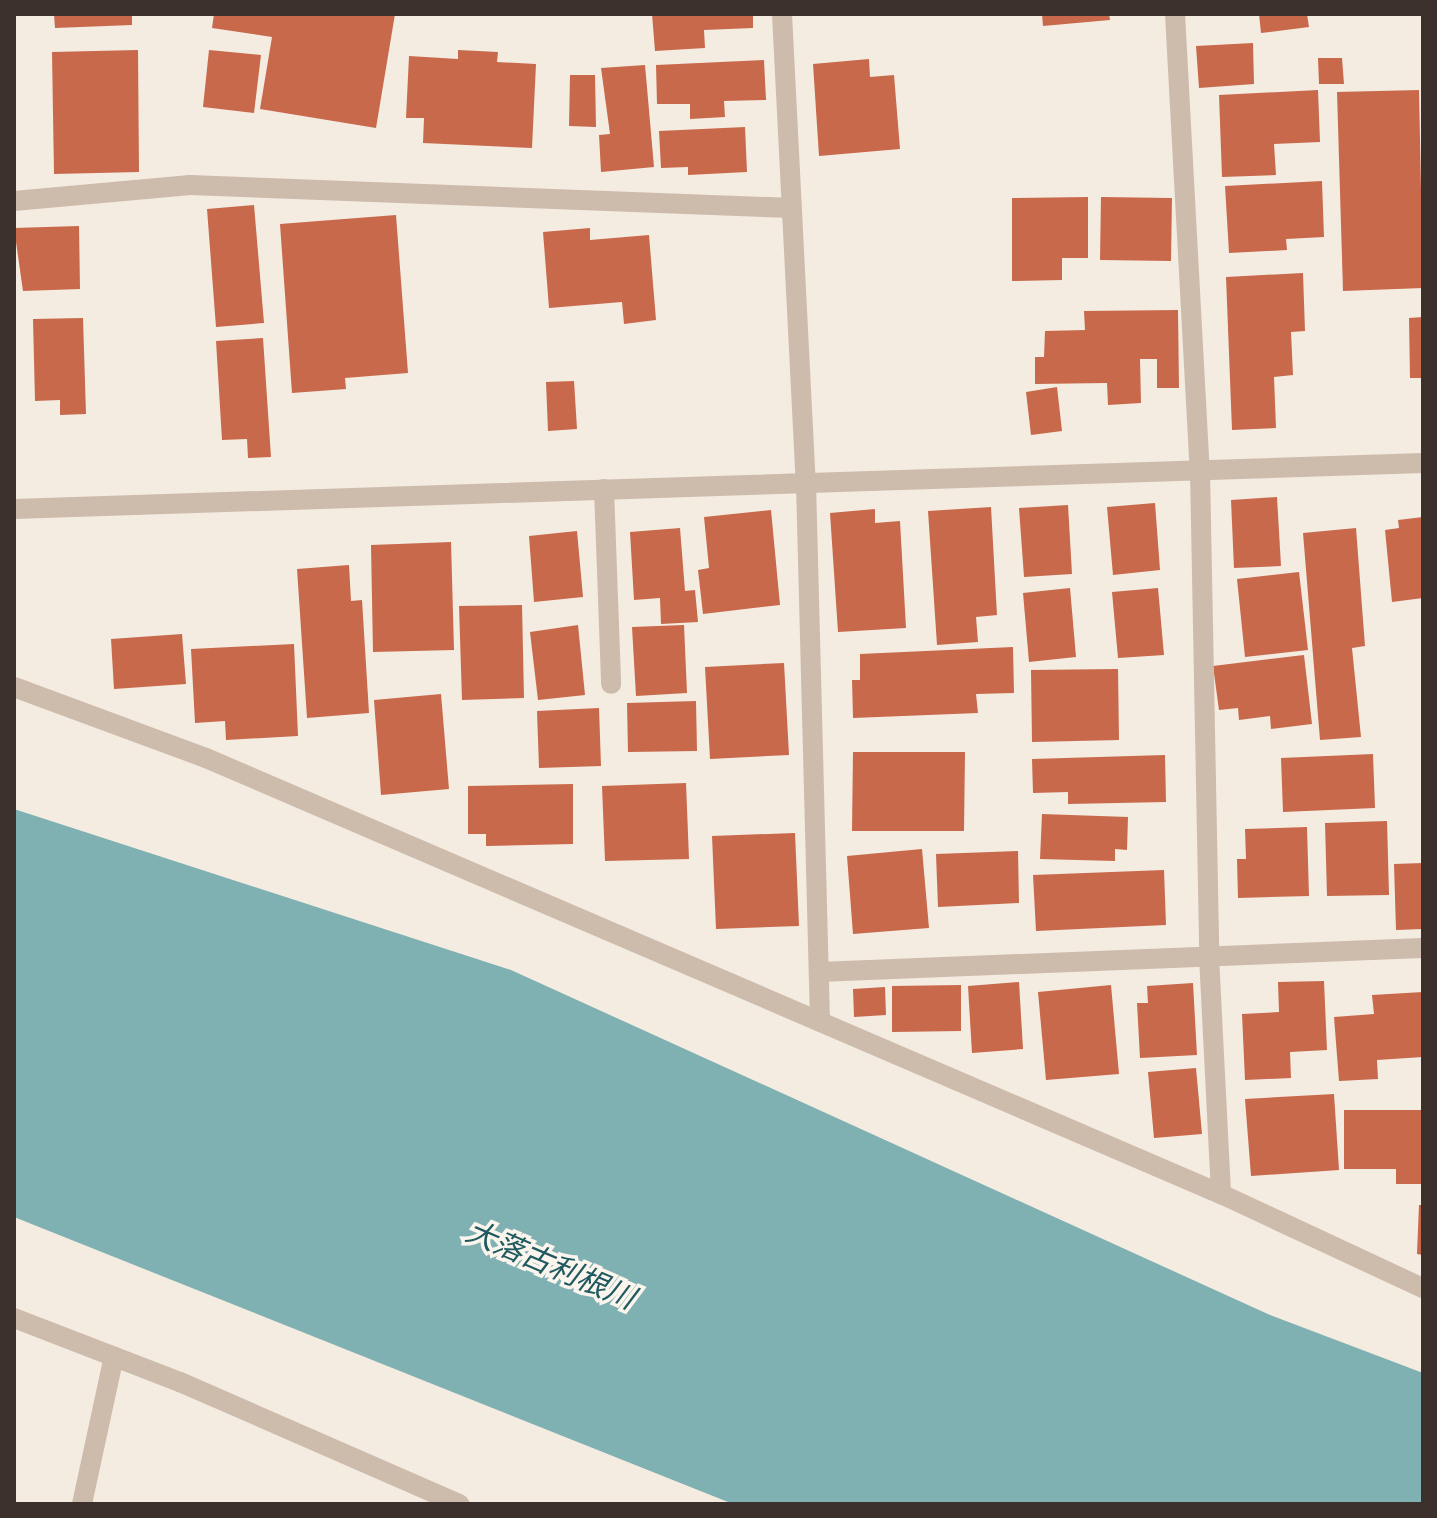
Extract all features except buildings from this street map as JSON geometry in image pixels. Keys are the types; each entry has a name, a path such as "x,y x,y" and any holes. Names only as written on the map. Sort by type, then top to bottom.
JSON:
{"street":[{"path":"782,14 806,483 820,1022"},
{"path":"1175,14 1200,470 1209,956 1221,1194"},
{"path":"14,201 190,185 792,208"},
{"path":"14,509 1423,463"},
{"path":"604,489 611,684"},
{"path":"14,687 206,758 1221,1194 1423,1288"},
{"path":"819,972 1423,948"},
{"path":"14,1318 114,1356 459,1504"},
{"path":"82,1504 114,1356"}],"water":[{"name":"大落古利根川","path":"14,809 511,970 1270,1315 1423,1373 1423,1504 733,1504 14,1217"}]}
